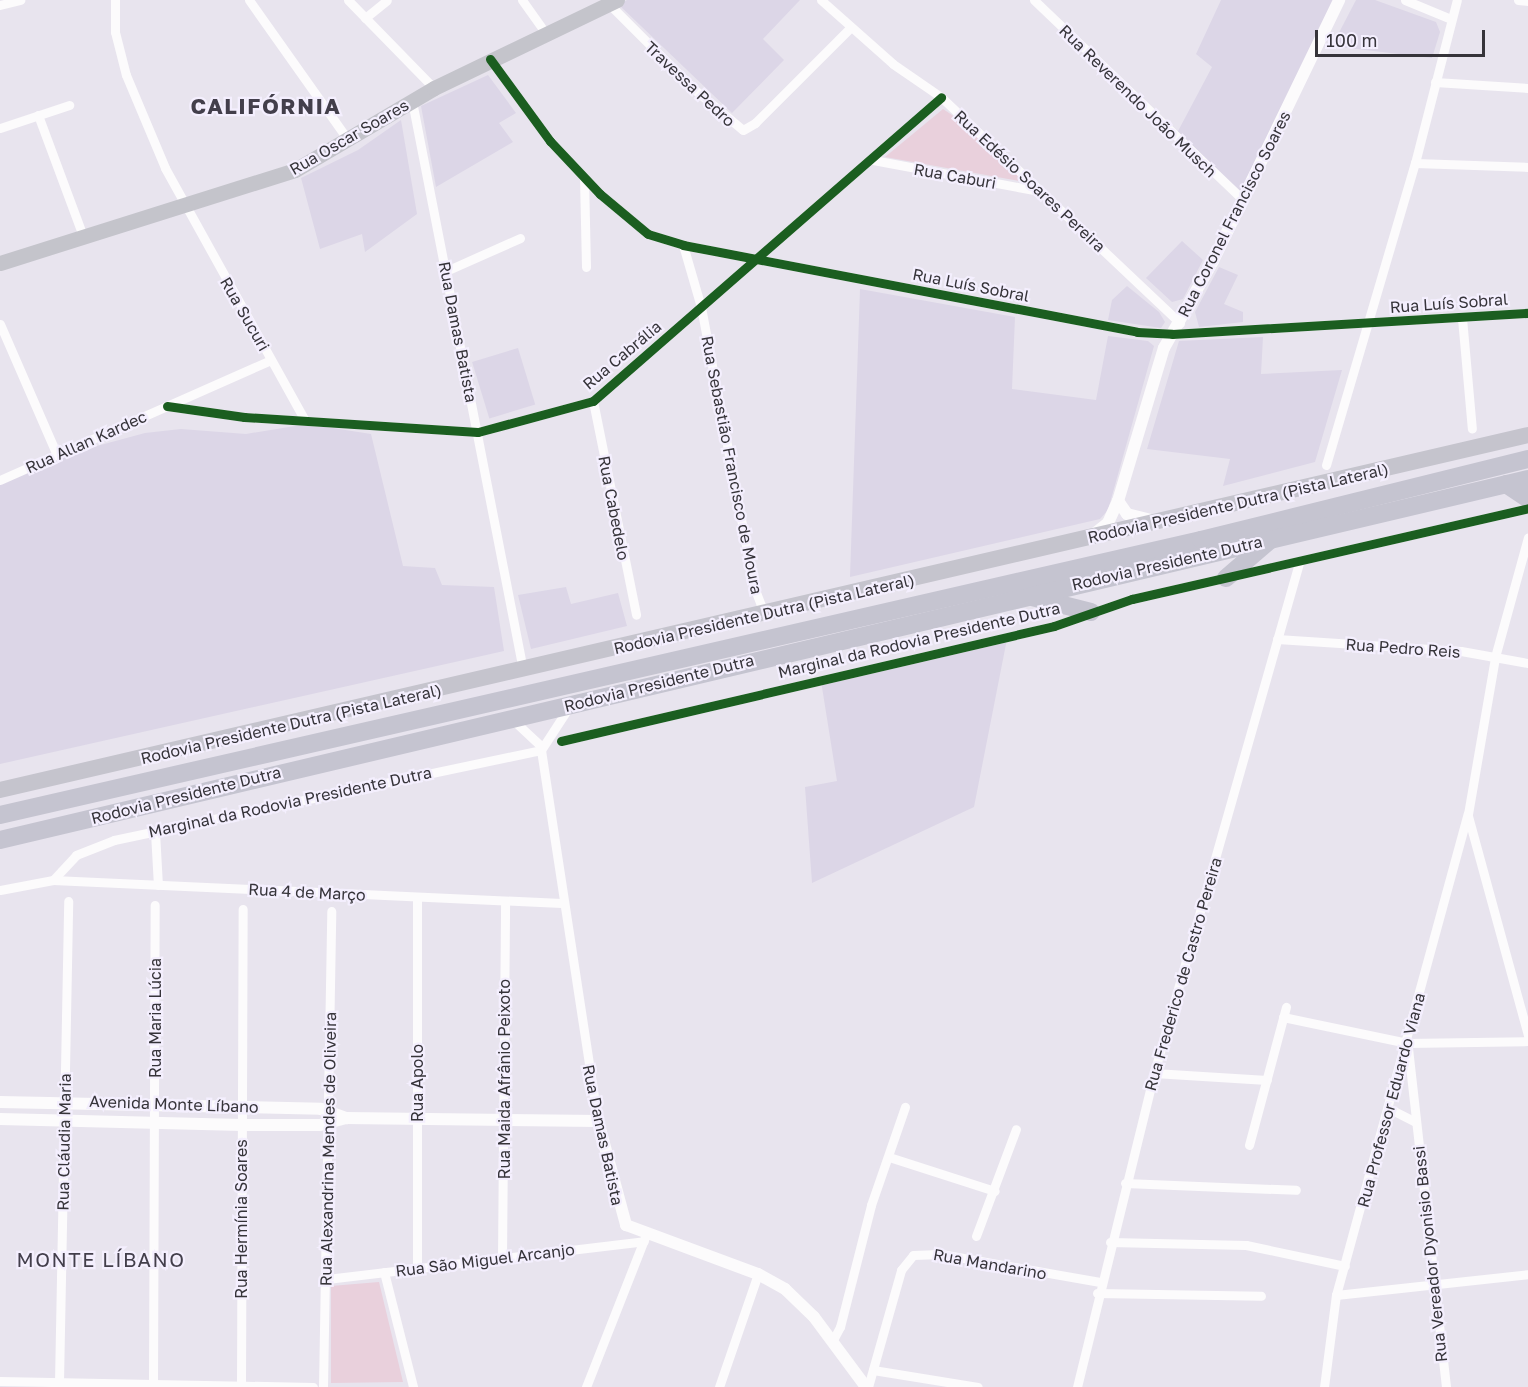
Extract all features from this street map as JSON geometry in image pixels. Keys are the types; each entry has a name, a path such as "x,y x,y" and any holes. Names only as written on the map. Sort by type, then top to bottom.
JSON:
{"highway":[{"name":"Rodovia Presidente Dutra (Pista Lateral)","path":"0,790 765,615 1528,435"},
{"name":"Rodovia Presidente Dutra","path":"0,815 1201,540 1528,459"},
{"name":"Rodovia Presidente Dutra","path":"0,840 1528,479"},
{"path":"1506,484 1528,499"},
{"path":"1226,578 1272,538"},
{"path":"1026,596 1091,612"}],"main road":[{"name":"Rua Oscar Soares","path":"0,263 84,239 274,178 348,140 434,88 490,59 548,35 613,2"}],"street":[{"path":"0,5 20,0"},
{"name":"Rua Sucuri","path":"115,0 115,32 126,75 185,207 305,421"},
{"path":"249,0 348,140"},
{"path":"348,0 434,88"},
{"path":"365,18 387,0"},
{"path":"522,0 548,35"},
{"name":"Rua Edésio Soares Pereira","path":"821,0 850,28 941,97 1038,191 1180,322"},
{"name":"Rua Reverendo João Musch","path":"1034,0 1243,200"},
{"name":"Rua Coronel Francisco Soares","path":"1087,539 1108,523 1119,501 1161,356 1243,200 1339,0"},
{"path":"1405,0 1451,19"},
{"path":"1326,465 1415,163 1456,0"},
{"path":"1518,0 1528,1"},
{"name":"Travessa Pedro","path":"613,2 695,90 742,130 755,123 850,28"},
{"name":"Rua Luís Sobral","path":"490,59 530,117 584,178 648,234 682,245 1125,330 1172,334 1528,313"},
{"path":"1435,82 1528,88"},
{"name":"Rua Cabrália","path":"167,406 305,421 478,432 593,401 873,160 941,97"},
{"name":"Rua Damas Batista","path":"412,101 523,670"},
{"path":"0,128 69,105"},
{"path":"38,115 84,239"},
{"name":"Rua Caburi","path":"873,160 1038,191"},
{"path":"1415,163 1528,167"},
{"path":"584,178 586,267"},
{"path":"446,271 520,238"},
{"name":"Rua Sebastião Francisco de Moura","path":"682,245 701,307 754,587 765,615"},
{"path":"1462,318 1472,429"},
{"path":"0,324 57,454"},
{"name":"Rua Allan Kardec","path":"0,480 271,360"},
{"name":"Rua Cabedelo","path":"593,401 636,615"},
{"path":"1119,501 1134,518 1169,519"},
{"name":"Marginal da Rodovia Presidente Dutra","path":"561,741 1054,626 1091,612 1226,578 1299,563 1528,508"},
{"name":"Rua Professor Eduardo Viana","path":"1324,1387 1336,1296 1468,814 1495,657 1523,570 1528,537"},
{"name":"Rua Frederico de Castro Pereira","path":"1077,1387 1097,1293 1154,1073 1299,563"},
{"name":"Rua Pedro Reis","path":"1277,639 1495,657 1528,663"},
{"path":"509,718 528,729 541,748 571,705"},
{"name":"Rua Damas Batista","path":"541,748 561,903 598,1121 621,1219 645,1238 758,1274 795,1296 833,1340 867,1387"},
{"name":"Marginal da Rodovia Presidente Dutra","path":"53,880 82,852 155,832 541,748"},
{"path":"1468,814 1528,1036"},
{"path":"155,832 158,885"},
{"name":"Rua 4 de Março","path":"0,890 53,880 561,903"},
{"name":"Rua Apolo","path":"417,898 417,1268"},
{"name":"Rua Cláudia Maria","path":"59,1382 68,901"},
{"name":"Rua Maida Afrânio Peixoto","path":"502,1258 505,1119 505,901"},
{"name":"Rua Maria Lúcia","path":"153,1384 155,905"},
{"name":"Rua Hermínia Soares","path":"241,1386 243,909"},
{"name":"Rua Alexandrina Mendes de Oliveira","path":"323,1387 330,1124 331,911"},
{"path":"1248,1145 1285,1012 1407,1043 1528,1041"},
{"name":"Rua Vereador Dyonisio Bassi","path":"1407,1043 1432,1285 1446,1387"},
{"path":"1154,1073 1267,1080"},
{"name":"Avenida Monte Líbano","path":"0,1102 64,1101 330,1110 346,1118"},
{"path":"833,1340 905,1107"},
{"name":"Rua Vereador Dyonisio Bassi","path":"1388,1108 1416,1122"},
{"name":"Avenida Monte Líbano","path":"0,1119 242,1125 330,1124 346,1118 598,1121"},
{"path":"976,1236 995,1191 1016,1129"},
{"path":"889,1157 995,1191"},
{"path":"1125,1183 1296,1190"},
{"path":"586,1387 645,1238"},
{"name":"Rua São Miguel Arcanjo","path":"327,1279 645,1238"},
{"path":"1110,1242 1246,1245 1346,1266"},
{"name":"Rua Mandarino","path":"867,1387 901,1270 913,1255 941,1254 1100,1282"},
{"path":"384,1272 413,1387"},
{"path":"719,1387 758,1274"},
{"path":"1336,1296 1528,1274"},
{"path":"1097,1293 1261,1296"},
{"path":"873,1370 978,1387"},
{"path":"0,1381 313,1387"}],"shaded area":[{"path":"627,0 800,0 763,39 784,60 732,113 619,5"},
{"path":"1221,0 1336,0 1240,191 1177,133 1212,67 1196,54"},
{"path":"1356,0 1375,0 1436,22 1440,32 1432,58 1332,46"},
{"path":"488,75 516,113 499,123 513,142 436,187 421,106"},
{"path":"943,109 952,115 1025,182 885,157"},
{"path":"401,120 417,214 365,252 362,234 320,249 301,178 358,150"},
{"path":"1182,241 1203,260 1183,299 1172,302 1146,278"},
{"path":"1219,267 1238,275 1224,304 1243,312 1243,322 1199,327 1195,312"},
{"path":"1127,286 1159,312 1165,322 1161,328 1108,320 1112,300"},
{"path":"860,289 1015,317 1012,389 1096,400 1108,336 1148,341 1154,346 1108,510 1100,519 850,577"},
{"path":"1263,337 1261,374 1342,370 1315,462 1223,486 1230,459 1147,449 1179,341"},
{"path":"518,348 535,404 489,418 472,362"},
{"path":"307,424 371,434 403,566 435,568 442,585 494,587 504,651 0,764 0,484 60,456 145,433 181,429 246,434"},
{"path":"566,587 571,604 618,593 627,626 531,649 518,595"},
{"path":"1007,639 974,807 812,883 805,787 837,781 821,681"},
{"path":"379,1282 403,1382 331,1383 331,1286"}],"cycle path":[{"path":"490,59 550,141 600,194 648,234 683,245 1137,332 1172,334 1528,313"},
{"path":"167,406 244,417 478,432 593,401 941,97"},
{"path":"561,741 1054,626 1132,599 1528,508"}],"district":[{"name":"CALIFÓRNIA","path":"266,106"},
{"name":"MONTE LÍBANO","path":"101,1259"}]}
